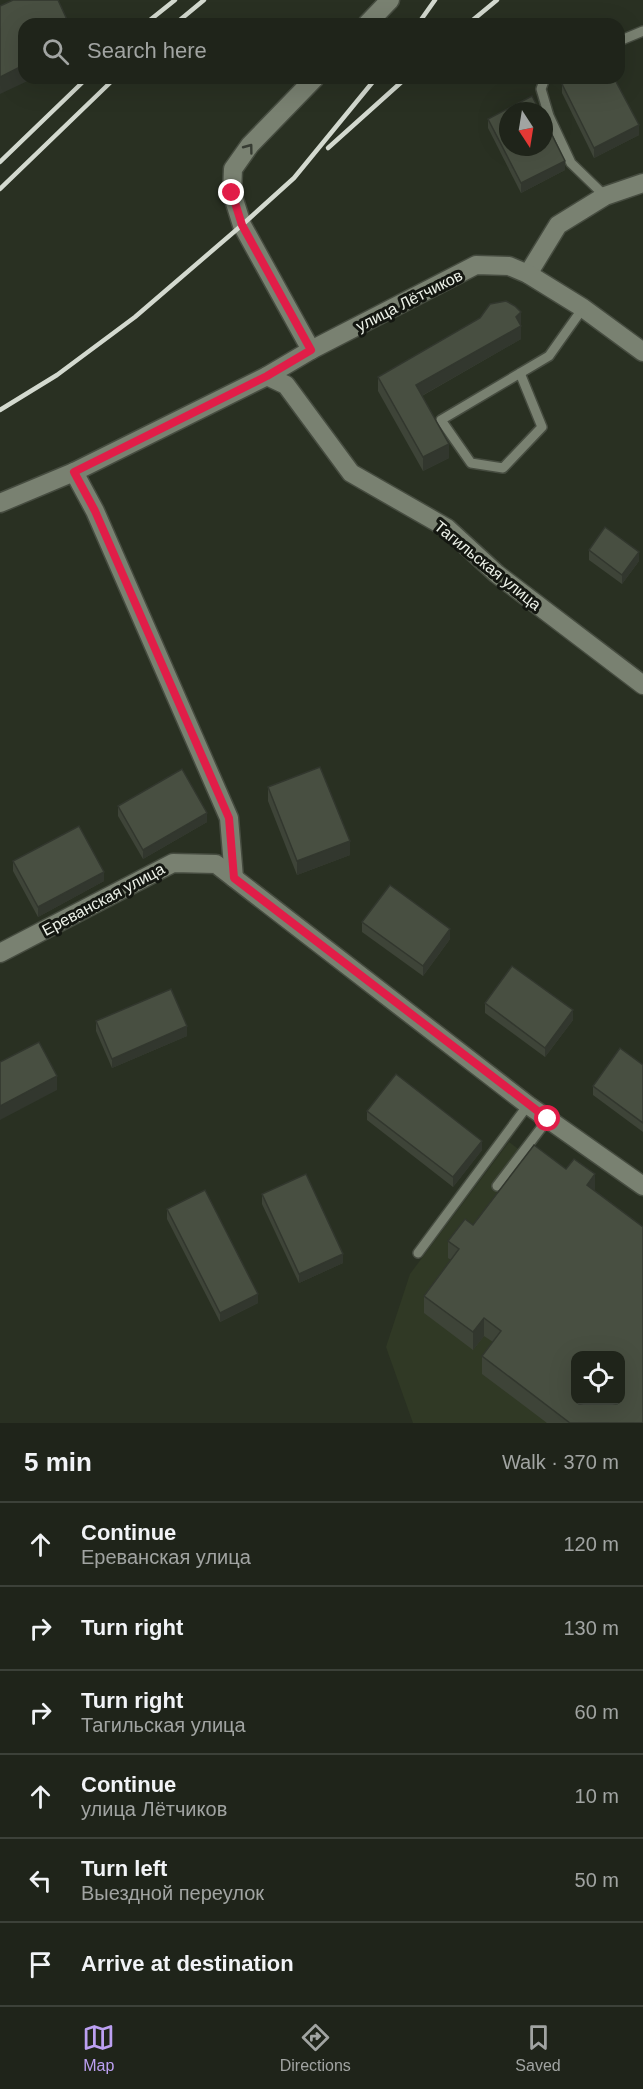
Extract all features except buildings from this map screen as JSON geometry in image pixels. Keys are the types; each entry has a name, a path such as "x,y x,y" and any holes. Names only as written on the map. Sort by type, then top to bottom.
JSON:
{"street":[{"path":"373,18 390,0"},
{"path":"309,84 250,145 233,169 232,193 242,225 311,350"},
{"path":"528,274 558,225 605,196 643,183"},
{"name":"улица Лётчиков","path":"267,376 311,350 476,265 508,266 528,274 583,308 643,352"},
{"path":"0,503 74,472 267,376"},
{"name":"Тагильская улица","path":"267,376 286,385 351,472 447,528 497,574 643,685"},
{"path":"74,472 95,511 229,818 234,878"},
{"name":"Ереванская улица","path":"0,953 173,863 216,864 528,1105 643,1186"}],"lane":[{"path":"625,39 643,31"},
{"path":"543,84 541,89 549,116 571,163 605,196"},
{"path":"520,373 542,427 503,468 471,463 441,420 520,373 549,356 583,308"},
{"path":"418,1253 528,1105"},
{"path":"497,1186 548,1119"}],"shaded area":[{"path":"509,1142 643,1243 643,1423 413,1423 386,1347 410,1274"}],"railway":[{"path":"152,18 175,0"},
{"path":"182,18 204,0"},
{"path":"422,18 435,0"},
{"path":"475,18 497,0"},
{"path":"0,162 81,84"},
{"path":"0,189 109,84"},
{"path":"0,410 57,375 135,317 242,225 294,178 371,84"},
{"path":"328,148 399,84"}],"route":[{"path":"232,193 242,225 311,350 267,376 74,472 95,511 229,818 234,878 548,1119"}]}
